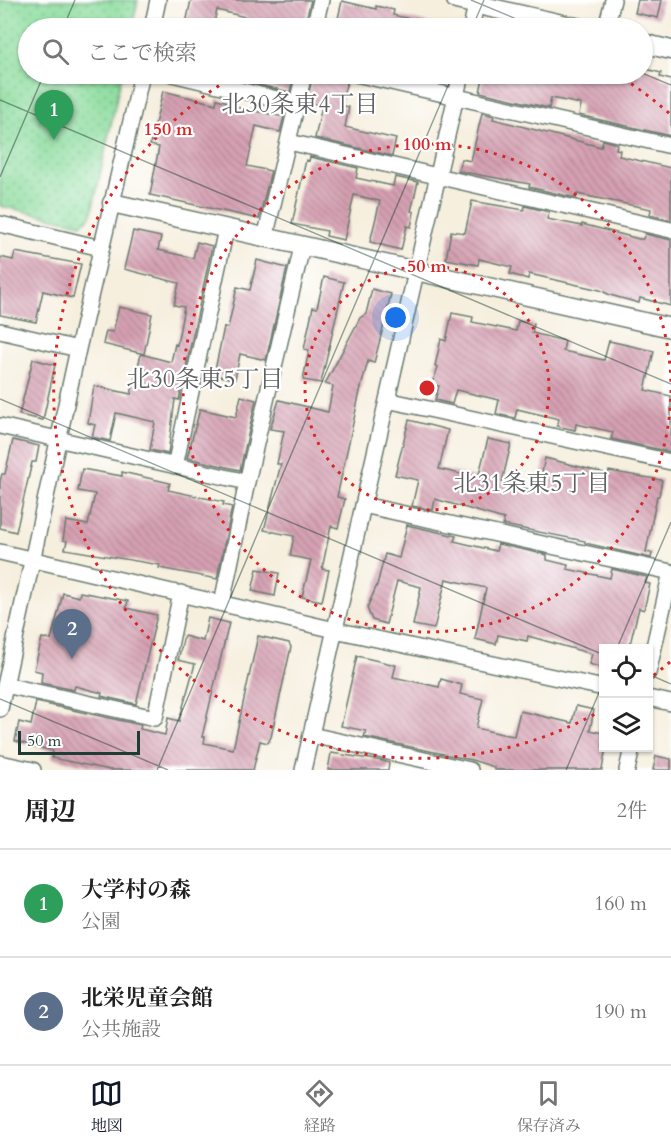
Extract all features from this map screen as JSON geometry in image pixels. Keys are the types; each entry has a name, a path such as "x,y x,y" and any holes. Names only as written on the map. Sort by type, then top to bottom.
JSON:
{"street":[{"path":"154,18 158,0"},
{"path":"316,18 321,0"},
{"path":"456,0 477,2 540,18"},
{"path":"608,18 612,0"},
{"path":"473,18 477,2"},
{"path":"653,46 671,50"},
{"path":"0,709 4,678 140,84"},
{"path":"214,84 298,104"},
{"path":"265,238 302,84"},
{"path":"399,84 671,146"},
{"path":"303,770 458,84"},
{"path":"289,142 671,230"},
{"path":"112,203 671,328"},
{"path":"0,224 101,248"},
{"path":"175,465 226,229"},
{"path":"222,603 247,482 302,247"},
{"path":"0,331 78,349"},
{"path":"387,400 671,462"},
{"path":"0,426 247,482"},
{"path":"363,505 671,572 665,628 653,660"},
{"path":"0,552 335,630 599,687"},
{"path":"4,678 155,718 181,593"},
{"path":"653,699 671,703"},
{"path":"311,735 470,770"},
{"path":"627,770 631,752"},
{"path":"0,763 33,770"}],"green space":[{"path":"0,0 138,0 134,18 18,18 18,84 120,84 91,216 81,224 0,206"}],"building":[{"path":"191,0 311,0 306,18 245,18 217,10 215,18 187,18"},
{"path":"638,0 662,0 658,18 635,13"},
{"path":"342,1 376,9 376,6 394,10 393,15 406,18 338,18"},
{"path":"653,71 661,73 660,77 671,80 671,136 579,115 581,104 551,98 549,108 480,92 482,84 653,84"},
{"path":"255,84 292,84 290,92"},
{"path":"311,84 346,84 340,105 349,107 345,127 396,139 392,156 315,138 322,106 313,103 314,99 308,97"},
{"path":"163,91 216,104 217,99 236,104 235,107 284,117 280,132 256,126 247,166 271,171 259,219 150,195 159,147 150,145"},
{"path":"482,113 494,116 493,119 601,147 603,140 617,144 616,149 620,150 619,156 671,168 671,220 650,215 651,209 577,194 576,198 529,187 530,184 458,171 461,159 471,161"},
{"path":"310,157 358,168 356,178 393,186 395,177 418,182 411,211 414,212 411,227 407,226 401,250 370,242 380,201 354,195 344,240 326,236 327,231 292,224 306,160 309,161"},
{"path":"472,201 524,210 525,206 549,212 547,219 582,226 582,224 639,239 643,239 645,234 671,240 671,306 640,298 639,303 600,290 529,274 528,279 510,274 512,267 479,259 478,265 446,259 451,231 465,233"},
{"path":"133,231 161,237 158,250 193,258 197,242 212,246 179,400 175,399 168,454 150,450 155,422 116,413 110,441 92,437 95,425 88,423 94,386 131,394 141,354 171,362 175,344 177,345 184,307 174,305 179,283 124,269"},
{"path":"15,252 81,264 73,298 43,291 36,322 0,315 0,257 13,260"},
{"path":"257,260 287,268 266,360 240,354 235,379 214,375 224,327 228,328 237,287 250,290"},
{"path":"324,277 344,282 321,383 303,380 309,350 304,349 313,307 317,308"},
{"path":"372,289 391,294 387,311 392,318 385,320 374,363 368,361 360,391 337,497 345,499 338,528 331,526 322,569 329,570 322,601 302,597 311,560 290,556 294,536 264,530 281,464 277,464 284,431 270,429 279,400 328,412 333,386 325,384 360,318 366,314"},
{"path":"119,307 152,314 144,354 103,344 106,331 113,332"},
{"path":"452,313 473,317 472,322 516,331 518,321 534,324 532,333 565,341 563,351 604,360 609,341 654,351 645,390 671,396 671,452 611,439 613,432 576,424 575,430 557,426 559,419 517,409 515,418 496,414 499,400 456,390 452,404 435,400 439,386 432,384 438,367 435,366 441,339 446,341"},
{"path":"33,359 55,365 43,420 19,415"},
{"path":"241,396 256,400 240,470 187,458 200,409 236,417"},
{"path":"409,420 448,430 439,469 478,478 488,439 511,444 502,482 538,492 545,458 608,474 609,471 662,480 646,552 652,553 651,558 585,543 585,541 503,525 504,519 435,499 433,510 412,506 418,480 395,475"},
{"path":"13,440 39,446 36,462 32,462 16,532 0,528 0,481 2,474 5,474"},
{"path":"82,469 122,476 122,472 170,483 168,490 224,502 223,505 232,507 217,579 159,568 160,565 65,549 67,541 63,540 66,521 88,525 95,494 78,491"},
{"path":"407,525 456,536 454,541 496,551 498,544 547,555 547,560 568,565 567,569 610,578 612,569 647,577 645,583 650,584 644,610 639,608 630,644 599,644 599,667 589,664 592,654 528,636 527,641 498,635 496,644 475,639 486,588 446,579 434,629 413,625 421,587 397,581 386,624 372,620 367,608 377,585 385,554 399,558"},
{"path":"257,569 279,573 275,596 252,591"},
{"path":"80,592 128,601 126,608 157,615 136,704 101,696 102,693 75,686 74,690 41,683 42,672 34,670 42,638 51,640 63,593 79,597"},
{"path":"208,618 229,623 202,737 205,737 204,743 233,749 258,636 289,643 291,647 271,737 268,743 260,741 253,770 110,770 52,758 53,751 15,741 19,722 31,725 36,702 141,725 140,729 165,735 168,718 179,721 195,664 178,660 184,636 203,641"},
{"path":"357,656 396,665 393,677 439,687 441,679 462,685 460,694 483,699 476,728 502,734 514,736 520,711 572,723 576,706 594,710 590,730 599,732 599,752 605,752 602,770 494,770 494,767 472,760 364,737 366,731 341,726"},
{"path":"331,753 383,761 389,763 388,770 328,770"},
{"path":"656,756 671,759 671,770 653,770"}],"place":[{"name":"大学村の森","path":"54,140"},
{"name":"北栄児童会館","path":"72,659"}],"district":[{"name":"北30条東4丁目","path":"300,104"},
{"name":"北30条東5丁目","path":"205,379"},
{"name":"北31条東5丁目","path":"532,483"}]}
